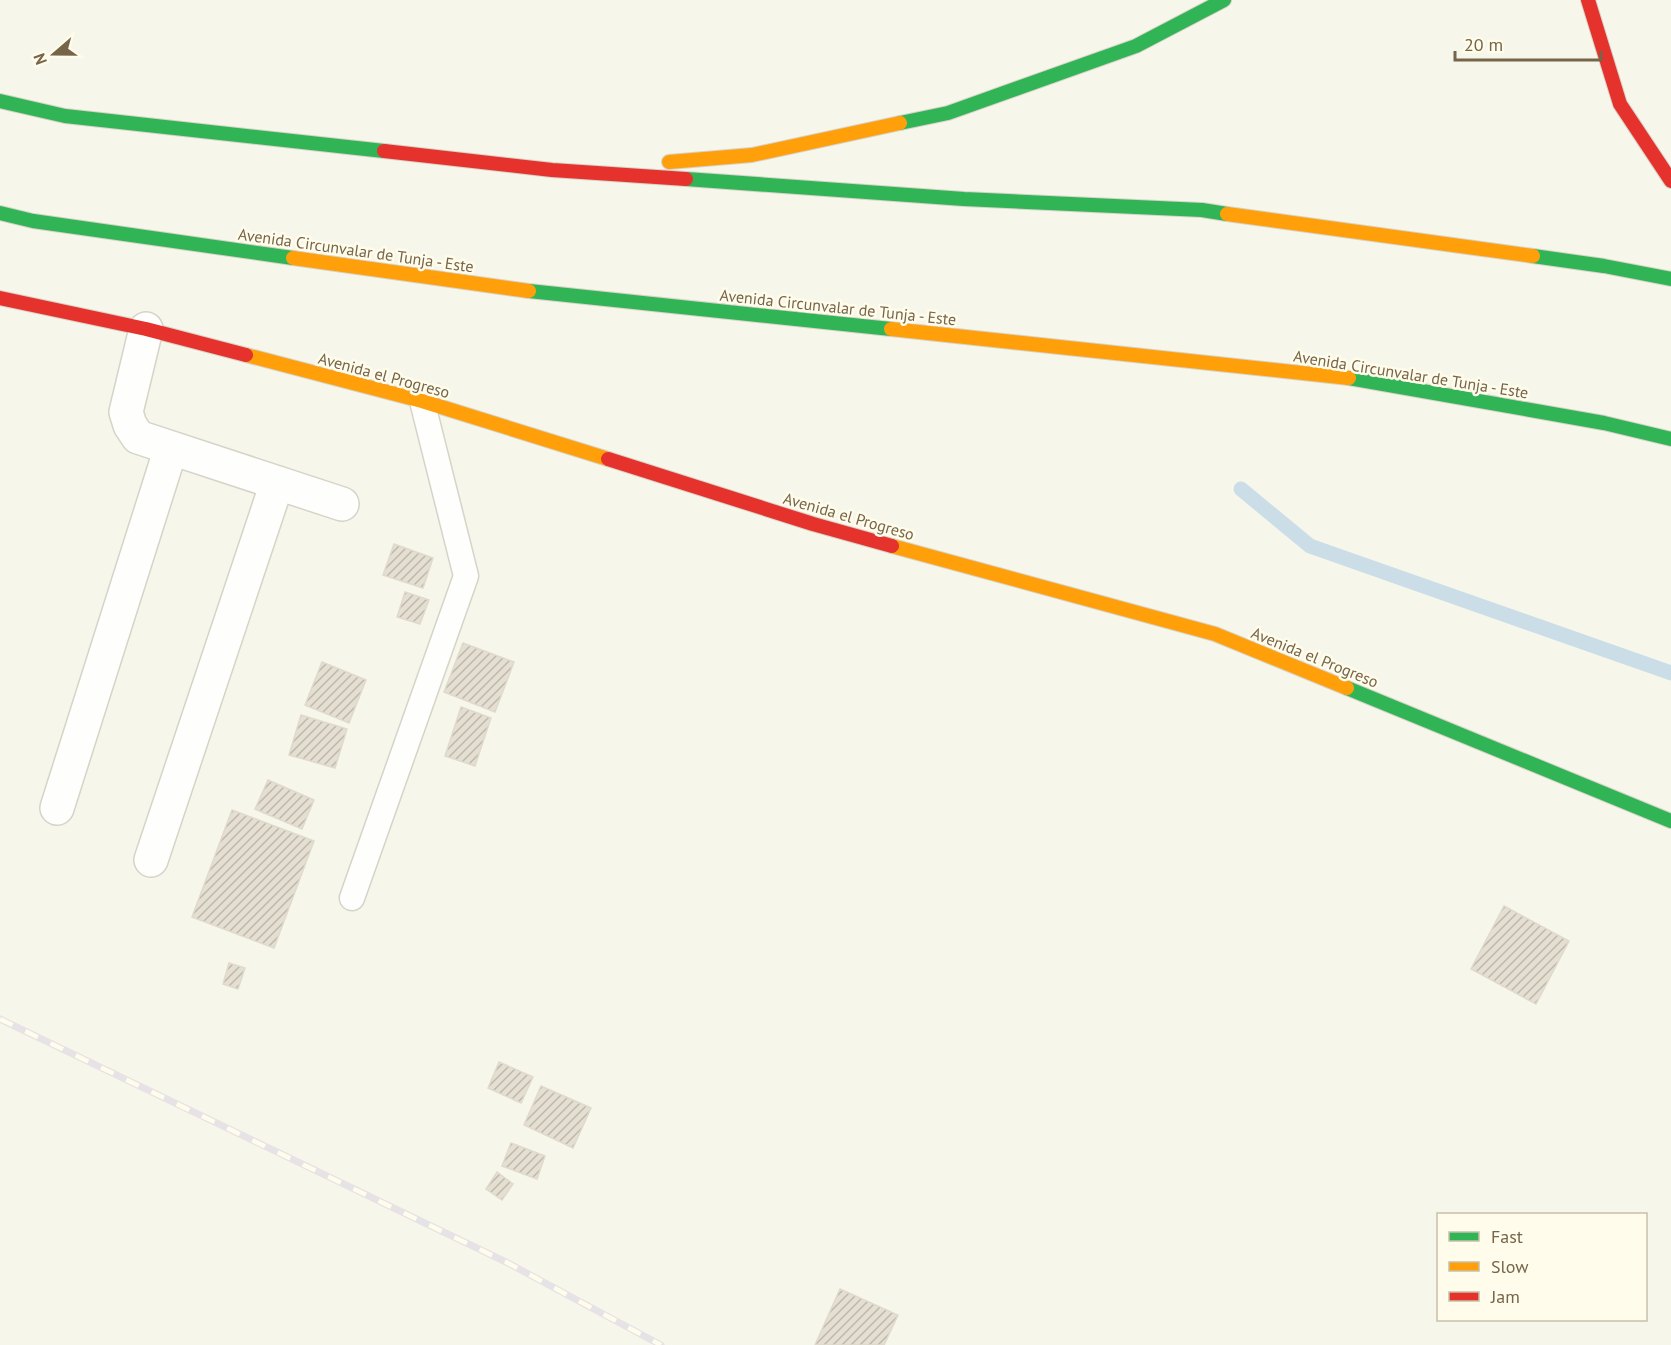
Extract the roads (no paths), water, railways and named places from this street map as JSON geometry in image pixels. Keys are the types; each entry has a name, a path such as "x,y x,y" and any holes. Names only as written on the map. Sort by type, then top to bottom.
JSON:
{"main road":[{"path":"552,170 752,155 948,113 1136,46 1224,0"},
{"path":"1588,0 1620,104 1671,181"},
{"path":"0,101 65,116 552,170 964,198 1202,210 1604,266 1671,279"},
{"name":"Avenida Circunvalar de Tunja - Este","path":"0,213 33,221 546,293 1335,376 1604,423 1671,439"},
{"name":"Avenida el Progreso","path":"0,298 146,329 422,401 813,525 1215,634 1671,821"}],"street":[{"path":"146,329 126,412 130,425 138,437 342,504"},
{"path":"57,808 171,448"},
{"path":"150,860 277,483"}],"lane":[{"path":"352,898 466,576 422,401"}],"waterway":[{"path":"1241,489 1310,546 1671,673"}],"railway":[{"path":"0,1019 506,1262 661,1345"}]}
